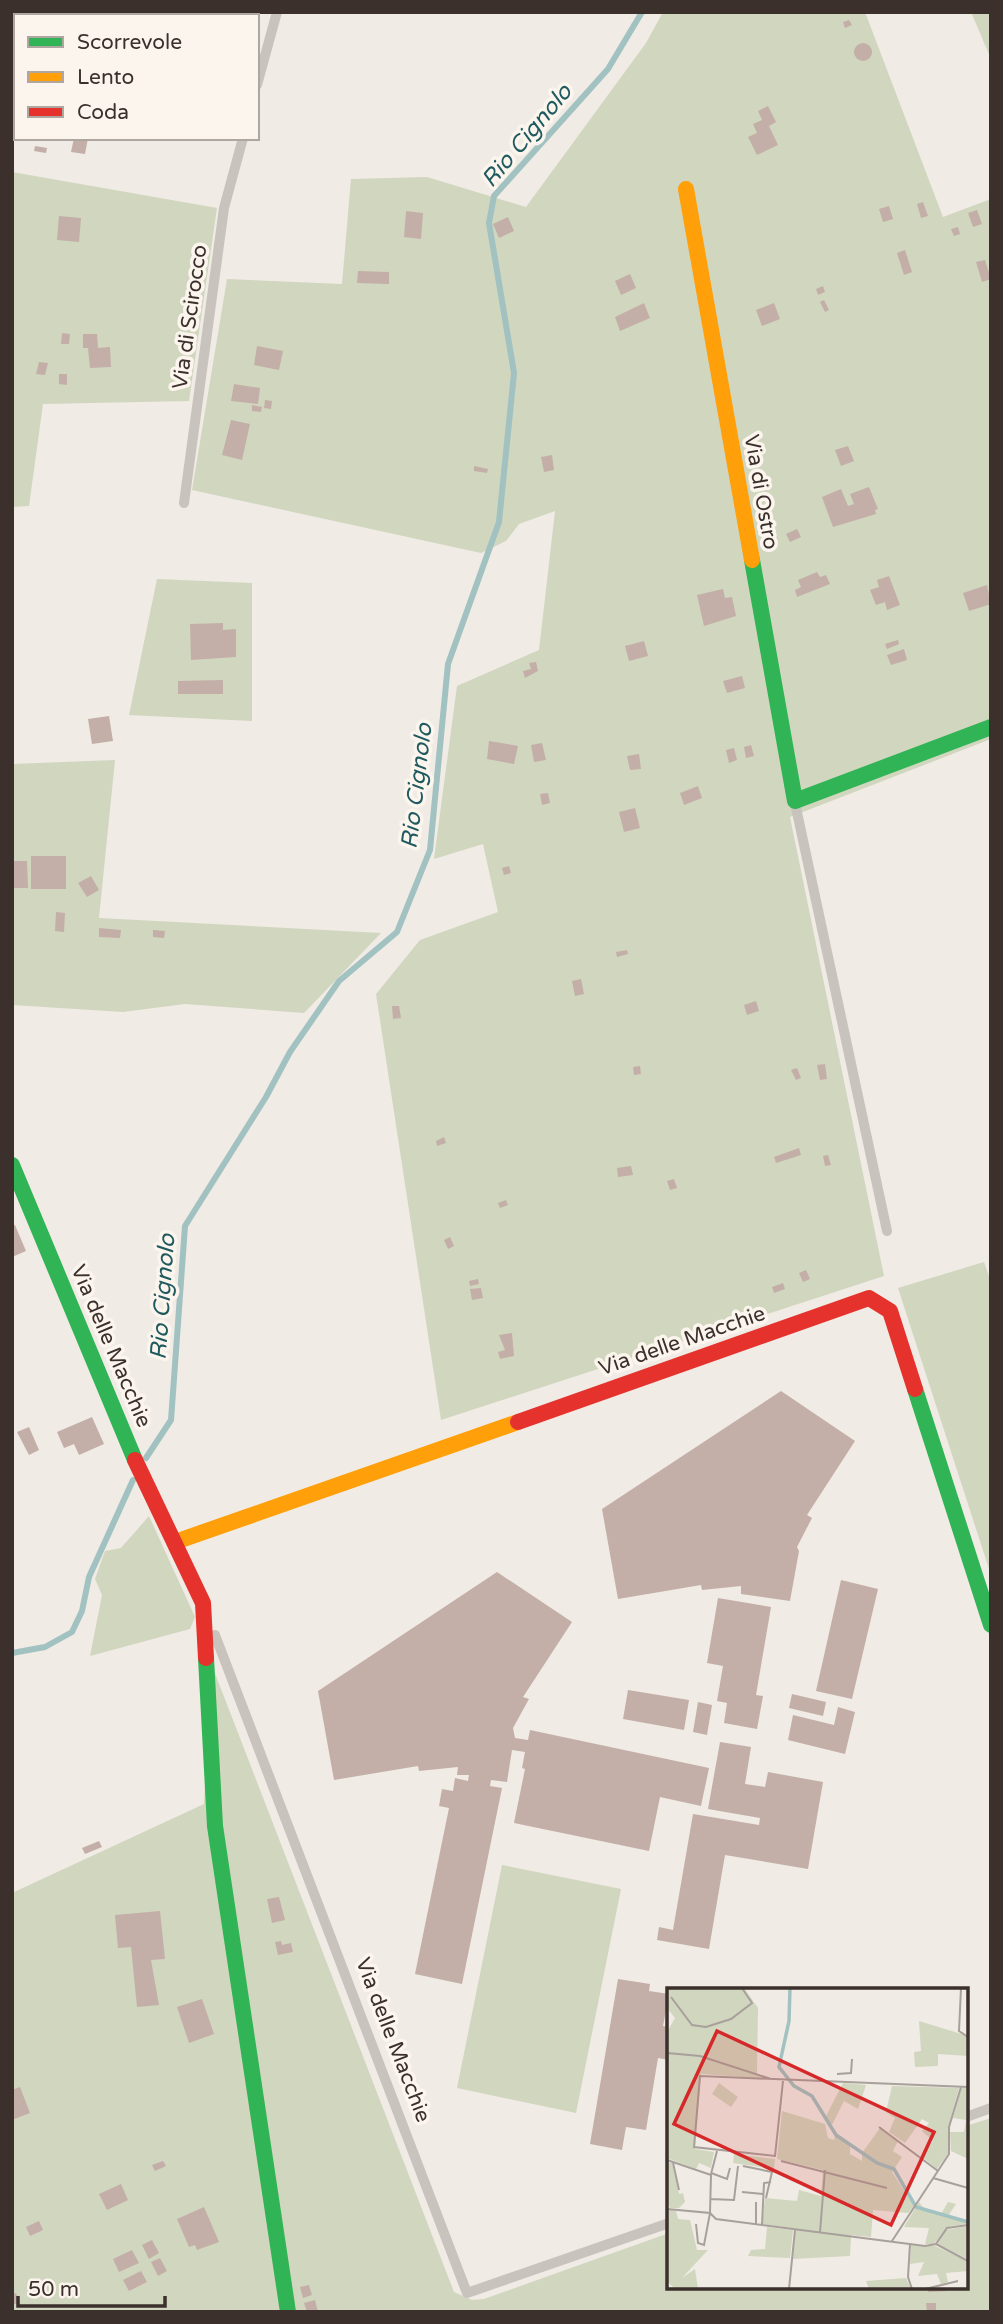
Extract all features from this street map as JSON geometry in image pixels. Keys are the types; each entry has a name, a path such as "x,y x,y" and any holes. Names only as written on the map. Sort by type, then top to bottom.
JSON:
{"street":[{"name":"Via di Ostro","path":"686,189 792,803"},
{"path":"792,803 991,727"},
{"name":"Via delle Macchie","path":"12,1165 143,1478 203,1603 215,1826 288,2312"},
{"name":"Via delle Macchie","path":"175,1542 869,1298 890,1311 991,1625"}],"lane":[{"path":"259,78 277,12"},
{"name":"Via di Scirocco","path":"184,503 224,208 242,140"},
{"path":"792,803 887,1231"},
{"name":"Via delle Macchie","path":"203,1603 467,2293 667,2224"},
{"path":"968,2116 991,2108"}],"green space":[{"path":"12,12 71,12 14,14 12,101"},
{"path":"663,12 865,12 943,217 991,199 991,739 790,817 884,1276 441,1420 376,994 420,940 498,912 483,844 434,859 457,686 539,650 555,511 519,524 506,541 481,553 192,490 227,279 342,284 351,179 427,177 526,207 646,43"},
{"path":"971,12 991,12 991,59"},
{"path":"12,172 217,208 189,401 43,404 29,506 12,507"},
{"path":"157,579 252,583 252,721 129,715"},
{"path":"115,760 99,918 381,933 304,1013 185,1004 123,1012 12,1005 12,764"},
{"path":"984,1262 991,1282 991,1575 898,1288"},
{"path":"149,1516 195,1617 190,1629 90,1656 102,1595 95,1579 105,1551 121,1548"},
{"path":"211,1663 454,2292 472,2300 484,2299 667,2234 667,2289 968,2289 968,2125 991,2118 991,2312 12,2312 12,1893 204,1804"},
{"path":"502,1865 621,1889 576,2113 457,2088"}],"building":[{"path":"849,20 852,25 845,28 843,22"},
{"path":"863,43 871,48 872,52 867,60 863,61 855,56 854,52 859,44"},
{"path":"768,106 776,122 769,126 778,145 757,155 748,137 757,133 753,124 762,120 758,111"},
{"path":"74,140 88,140 85,154 71,152"},
{"path":"35,146 47,148 46,153 34,151"},
{"path":"923,202 928,216 921,218 917,204"},
{"path":"889,206 893,219 883,222 879,209"},
{"path":"977,210 982,224 973,227 968,213"},
{"path":"406,211 423,213 421,239 404,237"},
{"path":"59,216 81,218 79,242 57,240"},
{"path":"508,217 514,231 499,238 493,224"},
{"path":"958,227 960,234 954,236 951,229"},
{"path":"905,250 912,272 904,275 897,253"},
{"path":"985,260 991,279 982,282 976,262"},
{"path":"358,271 389,272 389,284 357,283"},
{"path":"630,274 636,288 621,295 615,281"},
{"path":"823,286 825,292 818,295 816,289"},
{"path":"824,300 829,310 825,312 820,302"},
{"path":"644,303 650,318 620,331 615,317"},
{"path":"774,303 780,319 762,326 756,310"},
{"path":"62,333 70,334 69,344 61,344"},
{"path":"83,334 97,334 98,348 110,347 111,367 90,368 88,348 83,348"},
{"path":"257,346 283,351 279,370 254,365"},
{"path":"39,362 48,363 45,375 36,374"},
{"path":"59,374 67,374 67,385 59,384"},
{"path":"234,384 260,388 258,404 231,401"},
{"path":"265,400 272,401 271,409 264,408"},
{"path":"252,405 262,407 261,412 252,411"},
{"path":"231,420 250,424 242,460 222,455"},
{"path":"848,446 854,461 841,466 835,450"},
{"path":"552,455 554,470 544,472 541,457"},
{"path":"474,466 488,469 487,473 474,471"},
{"path":"869,487 878,509 875,510 876,514 833,527 822,497 841,489 848,506 854,504 850,494"},
{"path":"797,529 801,537 790,542 786,534"},
{"path":"817,572 820,577 826,575 830,584 797,597 795,590 801,587 798,580"},
{"path":"889,576 900,605 887,610 885,602 876,605 870,590 879,587 877,580"},
{"path":"987,585 991,604 969,611 963,593"},
{"path":"723,589 725,598 732,597 736,616 704,626 697,595"},
{"path":"223,623 223,630 236,629 236,657 191,660 190,624"},
{"path":"898,640 899,644 887,649 885,644"},
{"path":"644,641 648,656 629,661 625,646"},
{"path":"904,649 907,660 891,665 887,655"},
{"path":"536,662 538,671 525,678 523,671 531,669 529,663"},
{"path":"742,676 745,688 727,693 723,681"},
{"path":"223,680 223,694 178,694 178,681"},
{"path":"109,716 113,741 92,744 88,719"},
{"path":"489,741 518,746 514,764 487,759"},
{"path":"542,743 546,760 534,762 531,745"},
{"path":"751,745 754,756 746,758 744,747"},
{"path":"734,748 737,760 729,763 726,750"},
{"path":"639,754 641,769 630,770 627,756"},
{"path":"698,786 702,798 684,805 680,793"},
{"path":"548,793 550,803 542,805 540,794"},
{"path":"635,808 640,828 624,832 619,812"},
{"path":"31,856 66,856 66,889 31,889"},
{"path":"12,861 27,861 28,888 12,888"},
{"path":"509,866 511,873 504,875 502,868"},
{"path":"91,876 99,890 87,897 78,883"},
{"path":"56,912 65,913 64,932 55,931"},
{"path":"99,928 121,930 120,938 99,937"},
{"path":"153,930 165,931 164,938 153,937"},
{"path":"627,950 628,954 617,957 616,952"},
{"path":"581,979 584,994 575,996 572,981"},
{"path":"756,1001 759,1011 747,1015 744,1005"},
{"path":"392,1006 399,1006 401,1018 393,1019"},
{"path":"825,1064 827,1079 820,1080 817,1065"},
{"path":"640,1066 641,1074 634,1075 633,1067"},
{"path":"797,1068 801,1078 796,1080 791,1070"},
{"path":"444,1137 446,1143 437,1146 436,1141"},
{"path":"799,1148 801,1155 776,1163 774,1157"},
{"path":"828,1155 831,1165 825,1166 823,1156"},
{"path":"631,1166 633,1175 618,1177 617,1168"},
{"path":"674,1179 677,1188 670,1190 667,1181"},
{"path":"506,1200 508,1205 500,1208 498,1203"},
{"path":"15,1225 26,1251 12,1257 12,1226"},
{"path":"450,1237 454,1246 448,1249 444,1240"},
{"path":"806,1270 810,1279 803,1282 799,1273"},
{"path":"478,1279 479,1284 470,1286 469,1281"},
{"path":"783,1283 785,1289 774,1293 772,1287"},
{"path":"481,1288 483,1298 472,1300 470,1289"},
{"path":"512,1333 514,1356 500,1359 498,1352 505,1350 499,1335"},
{"path":"781,1391 855,1441 807,1515 812,1518 797,1547 799,1551 790,1601 741,1594 741,1586 702,1590 701,1585 618,1599 602,1509"},
{"path":"92,1417 104,1444 79,1455 74,1444 64,1448 57,1432"},
{"path":"29,1427 39,1450 29,1455 17,1432"},
{"path":"497,1572 572,1622 523,1697 529,1699 513,1728 515,1738 528,1740 530,1730 709,1768 701,1806 660,1797 649,1851 514,1823 525,1769 522,1768 525,1752 512,1750 507,1782 491,1780 490,1786 502,1788 462,1984 415,1974 449,1808 439,1806 442,1789 453,1791 455,1778 468,1781 469,1775 457,1775 458,1767 419,1771 418,1766 334,1780 318,1691"},
{"path":"841,1580 878,1589 852,1699 816,1691"},
{"path":"718,1598 771,1607 756,1695 763,1696 757,1729 724,1723 727,1703 717,1701 723,1666 707,1663"},
{"path":"628,1690 689,1700 684,1730 623,1719"},
{"path":"792,1694 826,1702 823,1716 789,1708"},
{"path":"698,1702 712,1705 707,1735 693,1732"},
{"path":"838,1707 855,1712 845,1754 788,1740 793,1715 834,1725"},
{"path":"720,1742 751,1747 745,1784 765,1787 768,1772 823,1782 808,1869 725,1855 709,1949 657,1940 659,1927 673,1930 693,1814 759,1825 760,1818 708,1809"},
{"path":"99,1841 102,1847 85,1854 82,1848"},
{"path":"279,1897 285,1920 272,1923 267,1899"},
{"path":"160,1911 165,1959 151,1960 159,2005 137,2007 131,1947 118,1948 115,1915"},
{"path":"281,1941 282,1945 291,1943 293,1952 278,1955 275,1942"},
{"path":"618,1979 650,1984 649,1991 667,1994 663,2026 667,2027 667,2060 658,2058 646,2130 626,2127 622,2150 590,2144"},
{"path":"202,1999 214,2034 189,2043 177,2007"},
{"path":"20,2087 30,2113 12,2120 12,2090"},
{"path":"163,2161 166,2166 155,2171 152,2165"},
{"path":"121,2184 128,2200 107,2210 99,2194"},
{"path":"204,2207 219,2242 197,2250 195,2245 189,2247 177,2219"},
{"path":"39,2221 43,2230 30,2236 26,2227"},
{"path":"152,2240 159,2253 149,2259 142,2245"},
{"path":"132,2250 139,2263 119,2272 113,2259"},
{"path":"160,2258 167,2271 158,2276 151,2262"},
{"path":"141,2271 147,2282 129,2291 123,2280"},
{"path":"309,2285 312,2295 303,2298 300,2287"},
{"path":"928,2289 947,2291 928,2292"},
{"path":"16,2293 20,2302 12,2305 12,2294"},
{"path":"315,2300 318,2312 307,2312 304,2303"},
{"path":"926,2303 936,2303 936,2312 927,2312"}],"waterway":[{"name":"Rio Cignolo","path":"146,1458 171,1420 185,1226 266,1097 290,1052 339,981 397,932 430,850 448,664 499,522 514,373 489,223 494,196 608,69 642,12"},
{"name":"Rio Cignolo","path":"12,1653 45,1647 72,1632 82,1611 89,1577 133,1480"}],"traffic: fast":[{"path":"752,560 795,801 991,727"},
{"path":"12,1165 135,1460"},
{"path":"915,1389 991,1625"},
{"path":"206,1658 215,1826 288,2312"}],"traffic: slow":[{"path":"686,189 752,560"},
{"path":"175,1542 518,1422"}],"traffic: jam":[{"path":"518,1422 869,1298 890,1311 915,1389"},
{"path":"135,1460 203,1603 206,1658"}]}
